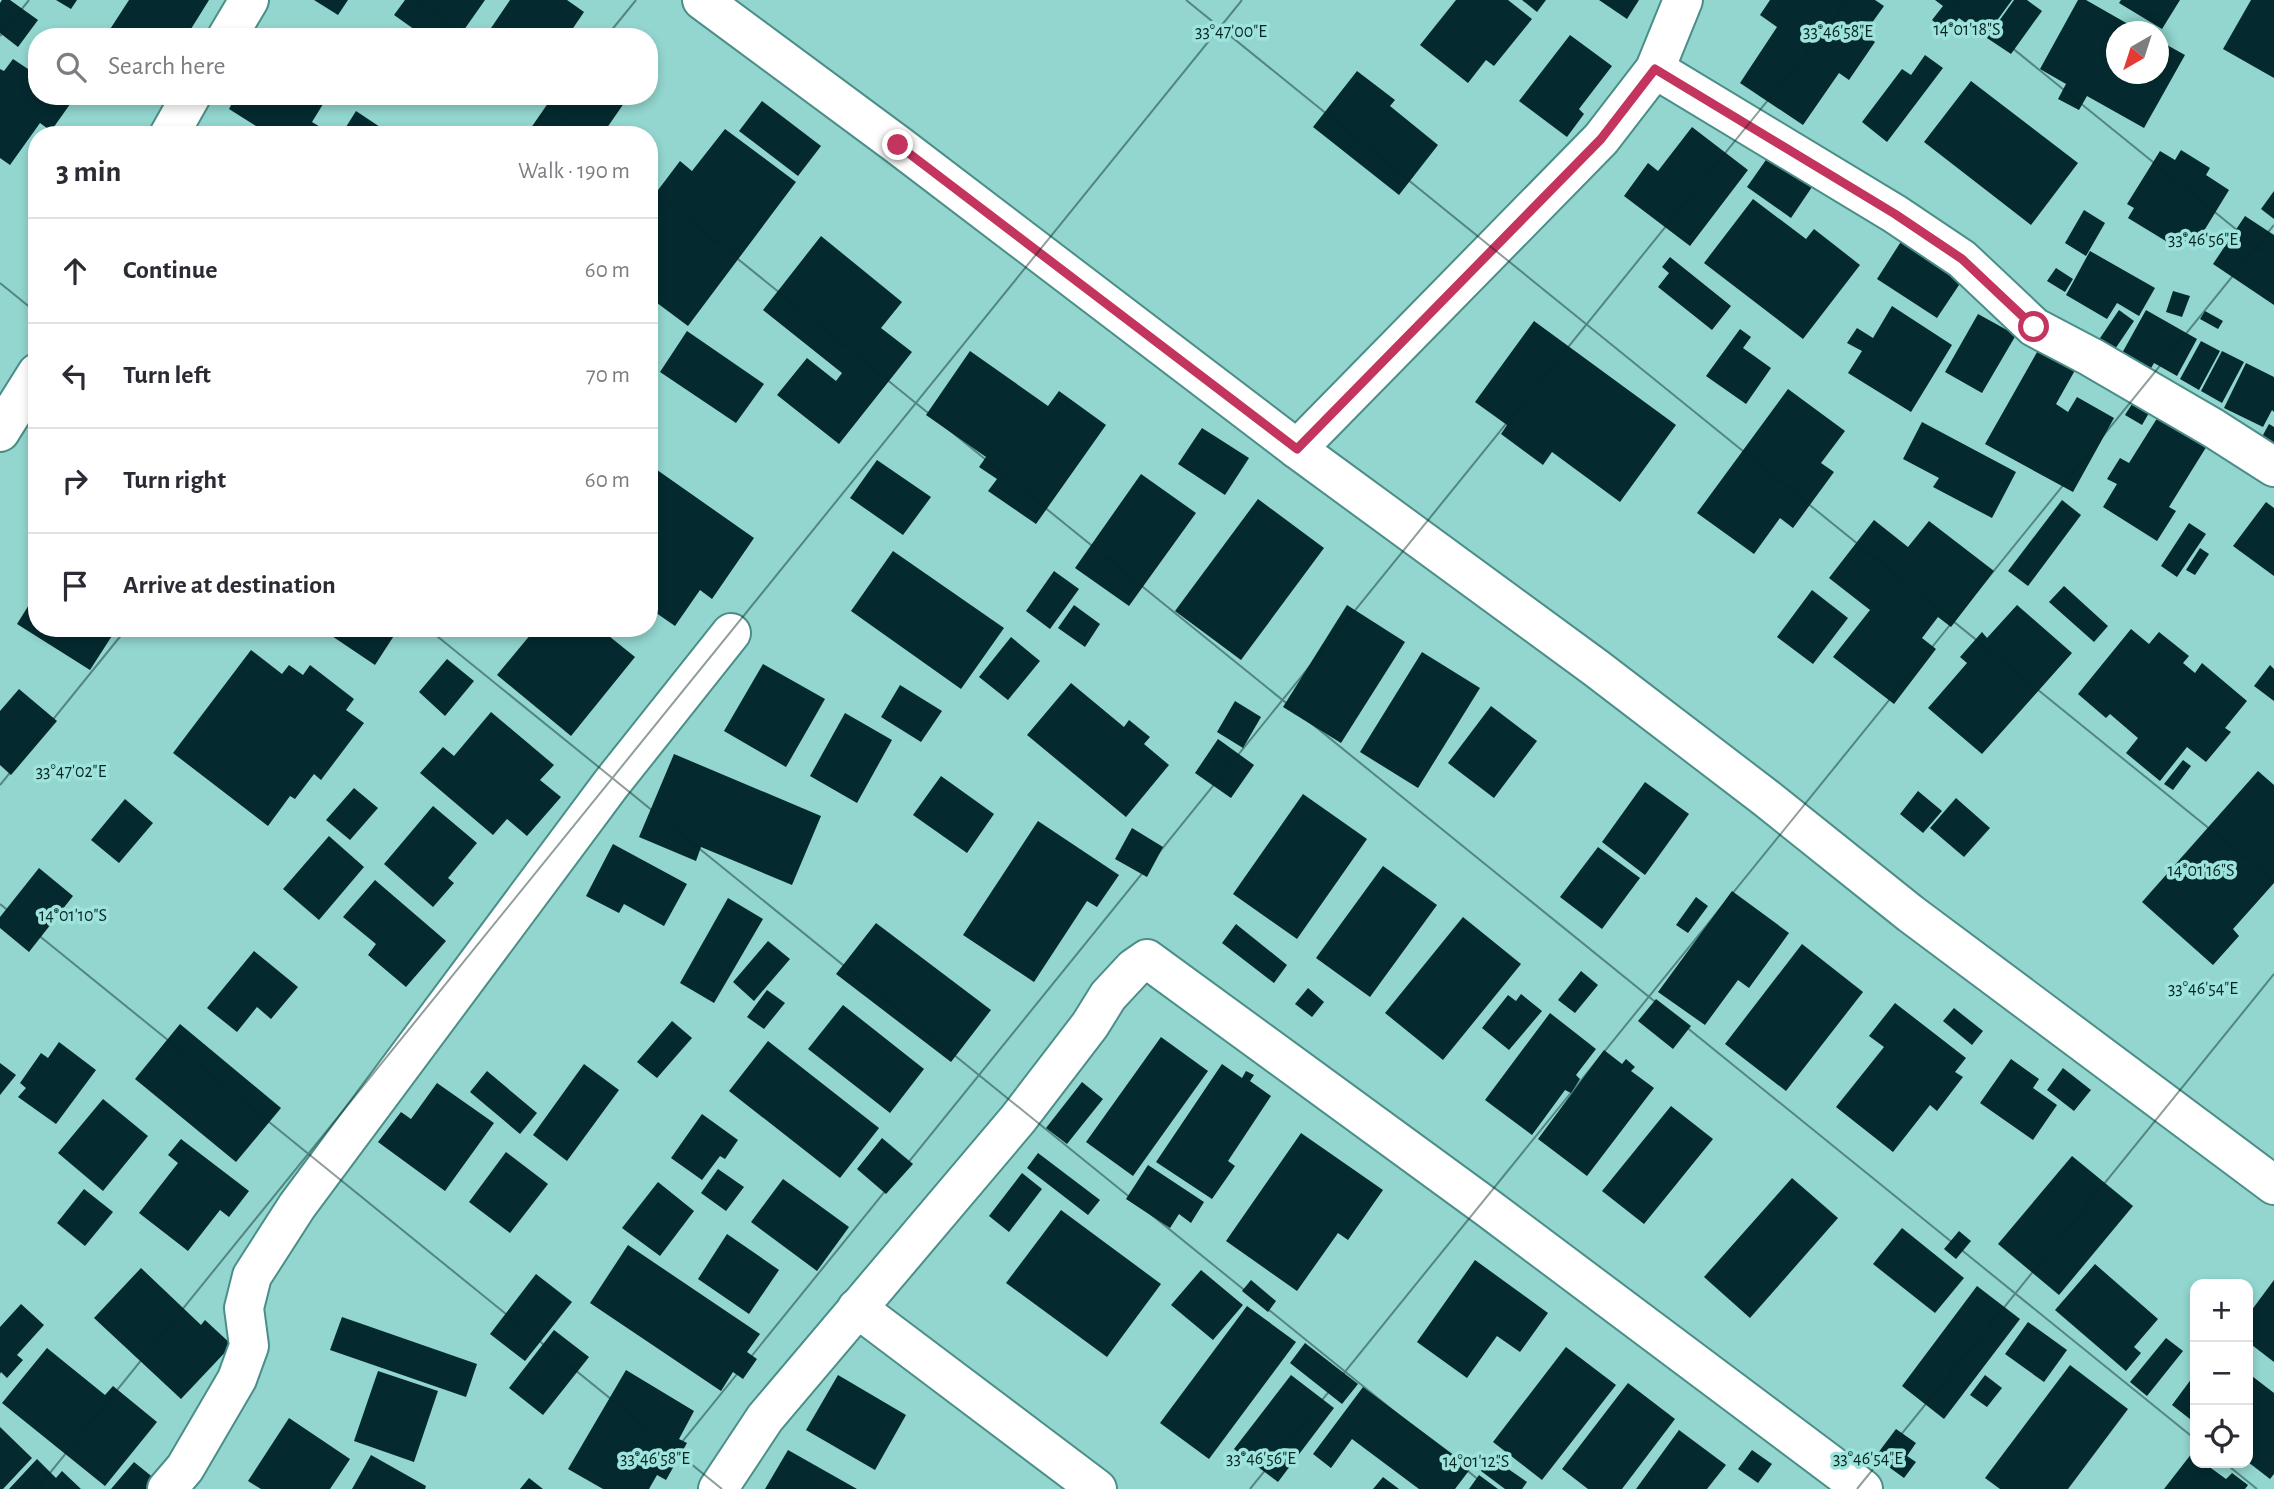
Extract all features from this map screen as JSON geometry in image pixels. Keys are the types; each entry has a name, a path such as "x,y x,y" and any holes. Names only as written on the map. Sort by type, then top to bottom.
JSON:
{"street":[{"path":"232,28 249,0"},
{"path":"702,0 898,145 1297,449 1596,668 1766,798 1911,914 2274,1185"},
{"path":"1297,449 1601,139 1655,69 1683,0"},
{"path":"1655,69 1895,214 1962,259 2034,327 2213,428 2274,467"},
{"path":"174,126 186,105"},
{"path":"0,432 28,387"},
{"path":"167,1489 185,1468 237,1378 249,1346 244,1308 252,1276 297,1206 611,784 730,633"},
{"path":"718,1489 765,1418 1018,1119 1090,1025 1108,996 1134,968 1147,959 1488,1208 1863,1489"},
{"path":"858,1308 1097,1489"}],"building":[{"path":"2,0 10,0 38,20 32,28 28,28 28,34 18,47 0,33"},
{"path":"56,0 77,0 71,9"},
{"path":"129,0 209,0 192,28 111,28"},
{"path":"314,0 348,0 338,15"},
{"path":"405,0 485,0 465,28 412,28 394,15"},
{"path":"510,0 567,0 584,12 573,28 491,28"},
{"path":"1456,0 1508,0 1532,19 1494,66 1486,60 1468,83 1420,45"},
{"path":"1522,0 1546,0 1537,12"},
{"path":"1599,0 1639,0 1627,19"},
{"path":"1770,0 1875,0 1884,6 1864,34 1875,42 1849,80 1839,73 1803,125 1740,83 1777,27 1760,15"},
{"path":"1935,0 2012,0 1985,37 1959,18 1948,32 1932,20 1943,6"},
{"path":"2014,0 2027,0 2042,11 2011,54 1987,38"},
{"path":"2078,0 2086,0 2123,21 2106,21 2106,84 2169,84 2144,128 2087,96 2079,110 2058,99 2066,84 2040,69"},
{"path":"2121,0 2180,0 2167,21 2149,21 2119,3"},
{"path":"2251,0 2274,0 2274,78 2223,49"},
{"path":"1570,35 1612,66 1579,109 1584,114 1567,137 1519,101"},
{"path":"2169,46 2185,55 2169,83"},
{"path":"1925,55 1943,68 1887,142 1862,122 1902,69 1911,75"},
{"path":"13,59 28,69 28,105 69,105 55,126 44,126 40,123 38,126 28,126 28,140 10,165 0,158 0,69 4,71"},
{"path":"1357,71 1395,100 1390,106 1438,145 1399,195 1313,127"},
{"path":"1971,81 2078,163 2031,225 1924,142"},
{"path":"762,101 821,146 798,176 739,131"},
{"path":"231,105 322,105 312,122 319,126 256,126 229,109"},
{"path":"547,105 623,105 608,126 532,126"},
{"path":"356,111 378,126 347,126"},
{"path":"1692,127 1748,170 1690,246 1624,196 1648,163 1658,171"},
{"path":"725,129 796,182 688,326 658,304 658,190 680,161 692,171"},
{"path":"2181,150 2210,168 2206,175 2229,190 2199,239 2194,236 2189,244 2174,234 2169,243 2128,218 2134,208 2127,204 2160,151 2175,160"},
{"path":"1768,157 1812,187 1791,218 1747,187"},
{"path":"2274,191 2274,219 2261,209"},
{"path":"1753,199 1806,239 1814,229 1860,265 1803,339 1704,263"},
{"path":"2084,210 2105,223 2086,256 2065,243"},
{"path":"2245,216 2274,235 2274,305 2213,264"},
{"path":"821,236 902,302 881,328 912,352 839,444 777,395 807,358 836,381 842,373 763,310"},
{"path":"1902,240 1963,279 1937,318 1877,279"},
{"path":"2090,251 2155,288 2139,316 2117,303 2107,319 2066,295"},
{"path":"1670,257 1731,306 1712,330 1658,287 1669,273 1662,267"},
{"path":"2056,268 2073,279 2065,292 2047,281"},
{"path":"2173,291 2190,296 2182,317 2166,312"},
{"path":"1892,306 1952,345 1911,412 1848,373 1862,351 1847,343 1857,328 1873,338"},
{"path":"2119,310 2134,321 2111,355 2096,344"},
{"path":"2146,310 2197,339 2177,376 2154,363 2150,370 2121,355"},
{"path":"2205,311 2223,321 2218,329 2200,319"},
{"path":"1978,314 2016,335 1982,393 1945,372"},
{"path":"1534,321 1676,425 1620,502 1552,452 1543,465 1501,434 1507,425 1475,402"},
{"path":"1740,329 1751,337 1743,348 1771,368 1746,404 1706,376"},
{"path":"687,331 764,384 736,423 660,372"},
{"path":"2201,341 2220,351 2199,390 2180,379"},
{"path":"2041,345 2078,365 2056,404 2068,412 2077,397 2114,418 2073,492 1985,444"},
{"path":"970,351 1048,406 1059,391 1106,425 1036,524 988,491 997,479 979,467 986,457 926,415"},
{"path":"2222,351 2244,362 2222,403 2201,391"},
{"path":"2246,363 2274,377 2274,412 2272,410 2263,427 2224,408"},
{"path":"1788,389 1845,431 1821,463 1834,472 1793,528 1780,518 1754,554 1697,513"},
{"path":"2137,396 2153,406 2142,425 2125,415"},
{"path":"2161,412 2210,441 2169,507 2176,511 2157,541 2103,507 2117,484 2107,479 2120,458 2129,463"},
{"path":"1922,422 2016,472 1992,518 1933,487 1939,478 1903,459"},
{"path":"2269,424 2274,427 2274,451 2258,444"},
{"path":"1202,428 1249,458 1225,495 1178,464"},
{"path":"877,460 931,497 903,535 850,498"},
{"path":"658,471 754,538 712,599 700,590 675,626 658,614"},
{"path":"1141,474 1196,513 1129,606 1075,568"},
{"path":"1258,499 1324,548 1241,660 1175,611"},
{"path":"2062,500 2081,515 2028,586 2008,571"},
{"path":"2266,502 2274,508 2274,576 2233,546"},
{"path":"1874,520 1908,547 1929,521 1994,571 1951,627 1938,617 1922,638 1936,649 1894,704 1833,657 1870,610 1829,578"},
{"path":"2189,523 2206,534 2177,577 2161,566"},
{"path":"2200,548 2209,554 2195,575 2186,570"},
{"path":"893,551 1004,628 961,689 851,611"},
{"path":"1054,571 1079,589 1050,629 1026,611"},
{"path":"2064,586 2108,626 2094,642 2049,602"},
{"path":"1812,590 1848,618 1813,664 1777,637"},
{"path":"1074,605 1100,624 1085,647 1058,628"},
{"path":"1347,605 1405,642 1341,743 1283,707"},
{"path":"2017,605 2072,653 1982,754 1928,708 1967,663 1960,657 1982,632 1987,638"},
{"path":"28,606 28,631 17,624"},
{"path":"2131,629 2149,644 2159,632 2189,656 2183,663 2195,673 2202,663 2247,701 2225,728 2231,732 2206,762 2187,747 2160,781 2126,753 2138,738 2110,714 2106,718 2078,694"},
{"path":"38,637 111,637 90,670"},
{"path":"333,637 393,637 375,665"},
{"path":"529,637 610,637 635,657 571,736 497,675"},
{"path":"1011,637 1040,661 1008,700 979,677"},
{"path":"251,650 282,674 289,665 303,675 310,665 354,699 346,710 364,723 321,780 314,774 295,799 290,796 268,826 173,753"},
{"path":"1422,652 1480,688 1418,788 1360,752"},
{"path":"447,659 474,681 445,716 419,692"},
{"path":"763,664 825,699 786,767 724,731"},
{"path":"2270,665 2274,669 2274,701 2254,686"},
{"path":"1071,683 1124,727 1129,720 1150,737 1144,744 1169,765 1126,817 1027,735"},
{"path":"900,685 942,711 921,742 881,717"},
{"path":"19,689 57,721 11,775 0,765 0,711"},
{"path":"1235,701 1261,717 1243,748 1217,732"},
{"path":"1491,706 1537,741 1494,798 1448,763"},
{"path":"491,712 554,765 540,780 561,797 527,836 507,819 493,835 420,773 443,747 454,756"},
{"path":"845,713 892,740 857,803 810,776"},
{"path":"1218,739 1254,765 1231,798 1195,773"},
{"path":"674,754 821,816 792,885 701,847 696,861 639,837"},
{"path":"2183,760 2191,766 2173,790 2164,784"},
{"path":"2258,771 2274,785 2274,883 2233,929 2239,936 2213,965 2142,902"},
{"path":"941,776 994,814 967,853 913,815"},
{"path":"1645,782 1689,814 1645,875 1602,842"},
{"path":"354,788 378,808 350,840 326,820"},
{"path":"1918,791 1942,811 1923,833 1900,814"},
{"path":"1303,794 1367,839 1297,939 1233,894"},
{"path":"1956,798 1990,828 1964,857 1930,828"},
{"path":"125,799 153,823 119,863 91,840"},
{"path":"433,806 477,843 448,878 454,883 433,907 384,864"},
{"path":"1038,821 1119,875 1097,907 1087,901 1034,982 963,935"},
{"path":"1132,828 1163,847 1147,877 1115,859"},
{"path":"329,836 364,867 319,920 283,889"},
{"path":"613,844 687,884 664,926 624,904 619,913 586,896"},
{"path":"1598,847 1640,878 1602,929 1560,897"},
{"path":"1383,866 1437,905 1370,997 1316,958"},
{"path":"39,868 73,896 29,952 0,928 0,917"},
{"path":"375,880 446,941 406,987 368,955 376,944 343,917"},
{"path":"1732,891 1789,933 1749,988 1738,980 1705,1025 1658,992"},
{"path":"1696,897 1708,906 1688,933 1676,925"},
{"path":"728,898 763,919 714,1003 680,983"},
{"path":"1463,917 1521,964 1443,1060 1385,1013"},
{"path":"876,923 991,1010 951,1062 836,974"},
{"path":"1236,924 1287,965 1274,983 1222,943"},
{"path":"768,941 790,959 754,1001 733,982"},
{"path":"1802,944 1863,992 1786,1091 1725,1044"},
{"path":"254,951 298,987 271,1019 257,1007 237,1032 207,1008"},
{"path":"1581,971 1598,985 1575,1013 1558,1000"},
{"path":"1308,988 1324,1002 1312,1017 1295,1004"},
{"path":"767,990 785,1003 764,1029 747,1017"},
{"path":"1521,994 1542,1011 1509,1050 1482,1028 1508,995 1516,1001"},
{"path":"1656,999 1691,1026 1673,1049 1638,1021"},
{"path":"1895,1003 1966,1058 1955,1072 1963,1077 1937,1111 1930,1105 1893,1152 1836,1107 1884,1047 1869,1036"},
{"path":"843,1005 924,1069 890,1113 808,1049"},
{"path":"1954,1008 1983,1031 1972,1045 1943,1021"},
{"path":"1550,1013 1596,1049 1576,1075 1580,1079 1571,1093 1565,1090 1532,1135 1485,1100"},
{"path":"672,1021 692,1038 657,1078 637,1062"},
{"path":"180,1024 281,1108 236,1162 135,1079"},
{"path":"1161,1037 1208,1071 1133,1176 1086,1142"},
{"path":"768,1041 879,1128 840,1178 729,1091"},
{"path":"59,1042 96,1070 56,1124 18,1097 26,1088 20,1083 41,1053 48,1058"},
{"path":"1604,1050 1622,1064 1626,1059 1635,1067 1631,1071 1654,1088 1587,1176 1538,1139"},
{"path":"2011,1059 2039,1079 2033,1088 2057,1105 2033,1140 1980,1103"},
{"path":"0,1063 16,1075 0,1095"},
{"path":"584,1064 619,1090 567,1161 533,1135"},
{"path":"1222,1064 1242,1078 1246,1071 1254,1075 1250,1081 1271,1096 1228,1161 1235,1166 1212,1199 1156,1162"},
{"path":"2063,1068 2091,1090 2074,1111 2047,1090"},
{"path":"487,1071 537,1113 520,1134 470,1092"},
{"path":"1082,1082 1103,1099 1067,1144 1046,1128"},
{"path":"437,1083 494,1123 445,1191 378,1142 401,1112 411,1119"},
{"path":"103,1099 148,1136 103,1191 58,1153"},
{"path":"1671,1106 1713,1139 1644,1224 1602,1191"},
{"path":"702,1114 738,1140 725,1159 720,1156 702,1180 671,1158"},
{"path":"1301,1133 1383,1190 1348,1240 1338,1233 1297,1291 1226,1241"},
{"path":"882,1138 913,1164 886,1194 857,1169"},
{"path":"181,1139 249,1191 229,1217 220,1210 188,1251 139,1213 178,1163 168,1155"},
{"path":"506,1152 548,1184 510,1233 469,1202"},
{"path":"1038,1153 1100,1200 1088,1215 1027,1168"},
{"path":"2072,1156 2133,1206 2059,1295 1998,1244"},
{"path":"1148,1165 1204,1202 1191,1223 1179,1214 1170,1228 1126,1199"},
{"path":"718,1169 744,1187 726,1211 701,1193"},
{"path":"1022,1173 1042,1189 1009,1232 989,1216"},
{"path":"1792,1178 1838,1218 1750,1318 1704,1277"},
{"path":"783,1179 849,1227 817,1271 751,1222"},
{"path":"658,1182 694,1211 660,1256 622,1228"},
{"path":"84,1189 113,1212 85,1246 57,1223"},
{"path":"1061,1210 1161,1284 1107,1357 1006,1283"},
{"path":"1902,1228 1964,1278 1935,1313 1873,1264"},
{"path":"1959,1231 1971,1241 1956,1259 1944,1249"},
{"path":"727,1234 779,1270 749,1314 698,1279"},
{"path":"628,1245 760,1334 747,1352 757,1359 743,1379 733,1372 721,1391 590,1303"},
{"path":"1475,1260 1548,1313 1520,1352 1497,1336 1467,1378 1417,1342"},
{"path":"2095,1264 2158,1319 2134,1347 2141,1353 2126,1371 2055,1310"},
{"path":"141,1268 201,1325 205,1320 232,1345 181,1399 94,1318"},
{"path":"1201,1270 1243,1305 1213,1340 1171,1305"},
{"path":"536,1274 572,1302 525,1361 490,1334"},
{"path":"1251,1280 1276,1301 1268,1312 1242,1291"},
{"path":"2274,1280 2274,1362 2253,1346 2253,1308"},
{"path":"1977,1286 2020,1319 1944,1419 1902,1386"},
{"path":"21,1304 44,1325 17,1355 23,1360 7,1378 1,1372 0,1374 0,1327"},
{"path":"1247,1306 1296,1342 1209,1459 1160,1423"},
{"path":"342,1317 477,1364 466,1397 330,1350"},
{"path":"2028,1322 2067,1350 2044,1382 2005,1354"},
{"path":"554,1330 589,1357 543,1415 509,1388"},
{"path":"2166,1338 2183,1351 2147,1396 2130,1382"},
{"path":"1305,1343 1358,1384 1342,1404 1290,1363"},
{"path":"1566,1347 1616,1385 1542,1480 1493,1442"},
{"path":"47,1348 105,1395 113,1386 157,1422 105,1486 2,1403"},
{"path":"2070,1365 2128,1409 2068,1489 2000,1489 1985,1478"},
{"path":"626,1370 694,1411 679,1439 687,1443 666,1480 657,1475 649,1489 603,1489 568,1469"},
{"path":"378,1371 438,1391 414,1462 354,1441"},
{"path":"838,1375 906,1415 875,1470 806,1430"},
{"path":"1291,1375 1334,1408 1278,1482 1234,1449"},
{"path":"1985,1375 2002,1388 1987,1407 1970,1395"},
{"path":"2253,1377 2274,1393 2274,1474 2270,1479 2253,1466"},
{"path":"2190,1381 2190,1419 2172,1405"},
{"path":"1628,1383 1675,1419 1622,1489 1588,1489 1562,1469"},
{"path":"1363,1387 1471,1468 1455,1489 1419,1489 1352,1439 1331,1468 1313,1454"},
{"path":"289,1418 350,1459 330,1489 261,1489 248,1481"},
{"path":"0,1427 32,1458 3,1489 0,1489"},
{"path":"1896,1429 1916,1443 1907,1456 1916,1462 1904,1478 1875,1457"},
{"path":"1679,1430 1726,1465 1707,1489 1636,1489"},
{"path":"788,1450 857,1489 765,1489"},
{"path":"1752,1450 1772,1464 1758,1483 1738,1469"},
{"path":"371,1455 426,1486 425,1489 352,1489"},
{"path":"2190,1456 2190,1468 2211,1468 2226,1479 2232,1473 2248,1485 2245,1489 2164,1489"},
{"path":"1491,1457 1527,1482 1522,1489 1505,1489 1481,1471"},
{"path":"37,1459 56,1478 62,1471 81,1489 9,1489"},
{"path":"134,1462 155,1479 147,1489 111,1489"},
{"path":"1479,1475 1498,1489 1469,1489"},
{"path":"1383,1477 1399,1489 1373,1489"},
{"path":"529,1478 543,1489 520,1489"}],"route":[{"path":"898,145 1297,449 1601,139 1655,69 1895,214 1962,259 2034,327"}]}
